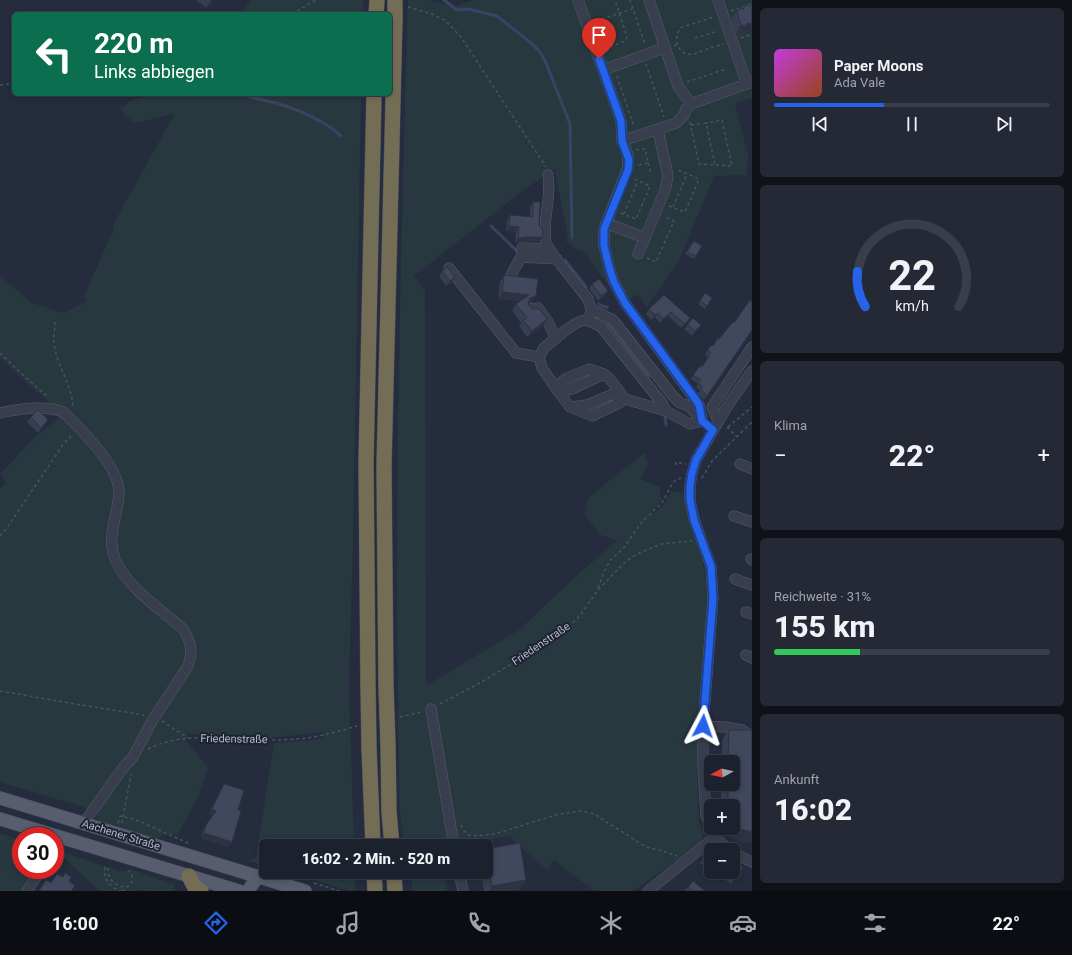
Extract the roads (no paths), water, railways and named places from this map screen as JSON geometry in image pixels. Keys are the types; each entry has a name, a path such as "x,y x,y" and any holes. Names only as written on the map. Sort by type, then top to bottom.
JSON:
{"highway":[{"path":"376,12 377,0"},
{"path":"392,839 386,686 384,466 395,0"},
{"path":"373,839 369,748 366,462 374,96"},
{"path":"189,876 194,886 201,891"},
{"path":"394,879 395,890"}],"main road":[{"name":"Aachener Straße","path":"0,798 305,891"},
{"name":"Aachener Straße","path":"0,819 20,827"},
{"path":"64,838 84,824"},
{"name":"Aachener Straße","path":"64,844 189,876 239,891"},
{"path":"248,891 258,876"},
{"path":"258,876 259,891"}],"street":[{"path":"578,0 621,121 622,141 628,154 627,171 606,223 603,235 606,257 620,296 696,400 699,405 702,421"},
{"path":"649,0 678,86 691,104"},
{"path":"622,141 676,123 684,115 686,108 691,104 749,83 727,28 718,0"},
{"path":"603,70 664,48"},
{"path":"638,254 665,190 668,176 663,128"},
{"path":"548,175 549,185 545,229 546,245 588,299 591,309 590,321"},
{"path":"606,223 645,238"},
{"path":"511,274 521,257 522,248 549,249"},
{"path":"521,257 557,259"},
{"path":"449,268 516,353 539,357"},
{"path":"530,309 538,308 548,322 556,338"},
{"path":"591,309 613,320 680,403 689,406 702,421 715,426"},
{"path":"625,399 592,416 570,407 542,368 539,357 544,348 581,321 590,321 602,328 662,403 666,411"},
{"path":"715,426 712,407 752,347"},
{"path":"705,799 703,726 713,598 711,566 694,520 690,500 691,479 693,466 715,426 752,371"},
{"path":"555,388 565,390 572,389 604,374 609,378 625,399 666,411 690,424 702,421"},
{"path":"0,412 10,410 38,409 55,409 64,412 104,456 113,471 118,484 119,493 111,539 114,557 121,573 136,589 184,630 191,644 191,658 188,666 155,717 133,757 123,768 84,824"},
{"path":"740,464 752,469"},
{"path":"734,516 752,522"},
{"path":"735,579 752,586"},
{"path":"431,709 453,839"},
{"path":"703,726 742,730 752,737"},
{"path":"648,891 686,860 709,835"},
{"path":"716,835 722,843"},
{"path":"740,856 752,862"},
{"path":"27,891 35,879"},
{"path":"460,879 463,891"}],"waterway":[{"path":"444,0 457,10 468,9 497,16 531,43 540,52 546,63 570,124 572,238"},
{"path":"247,96 276,103 302,112 319,120 341,136"},
{"path":"491,226 516,250"},
{"path":"565,260 586,287"},
{"path":"599,304 607,308"},
{"path":"606,321 649,376"},
{"path":"665,417 666,425"}]}
